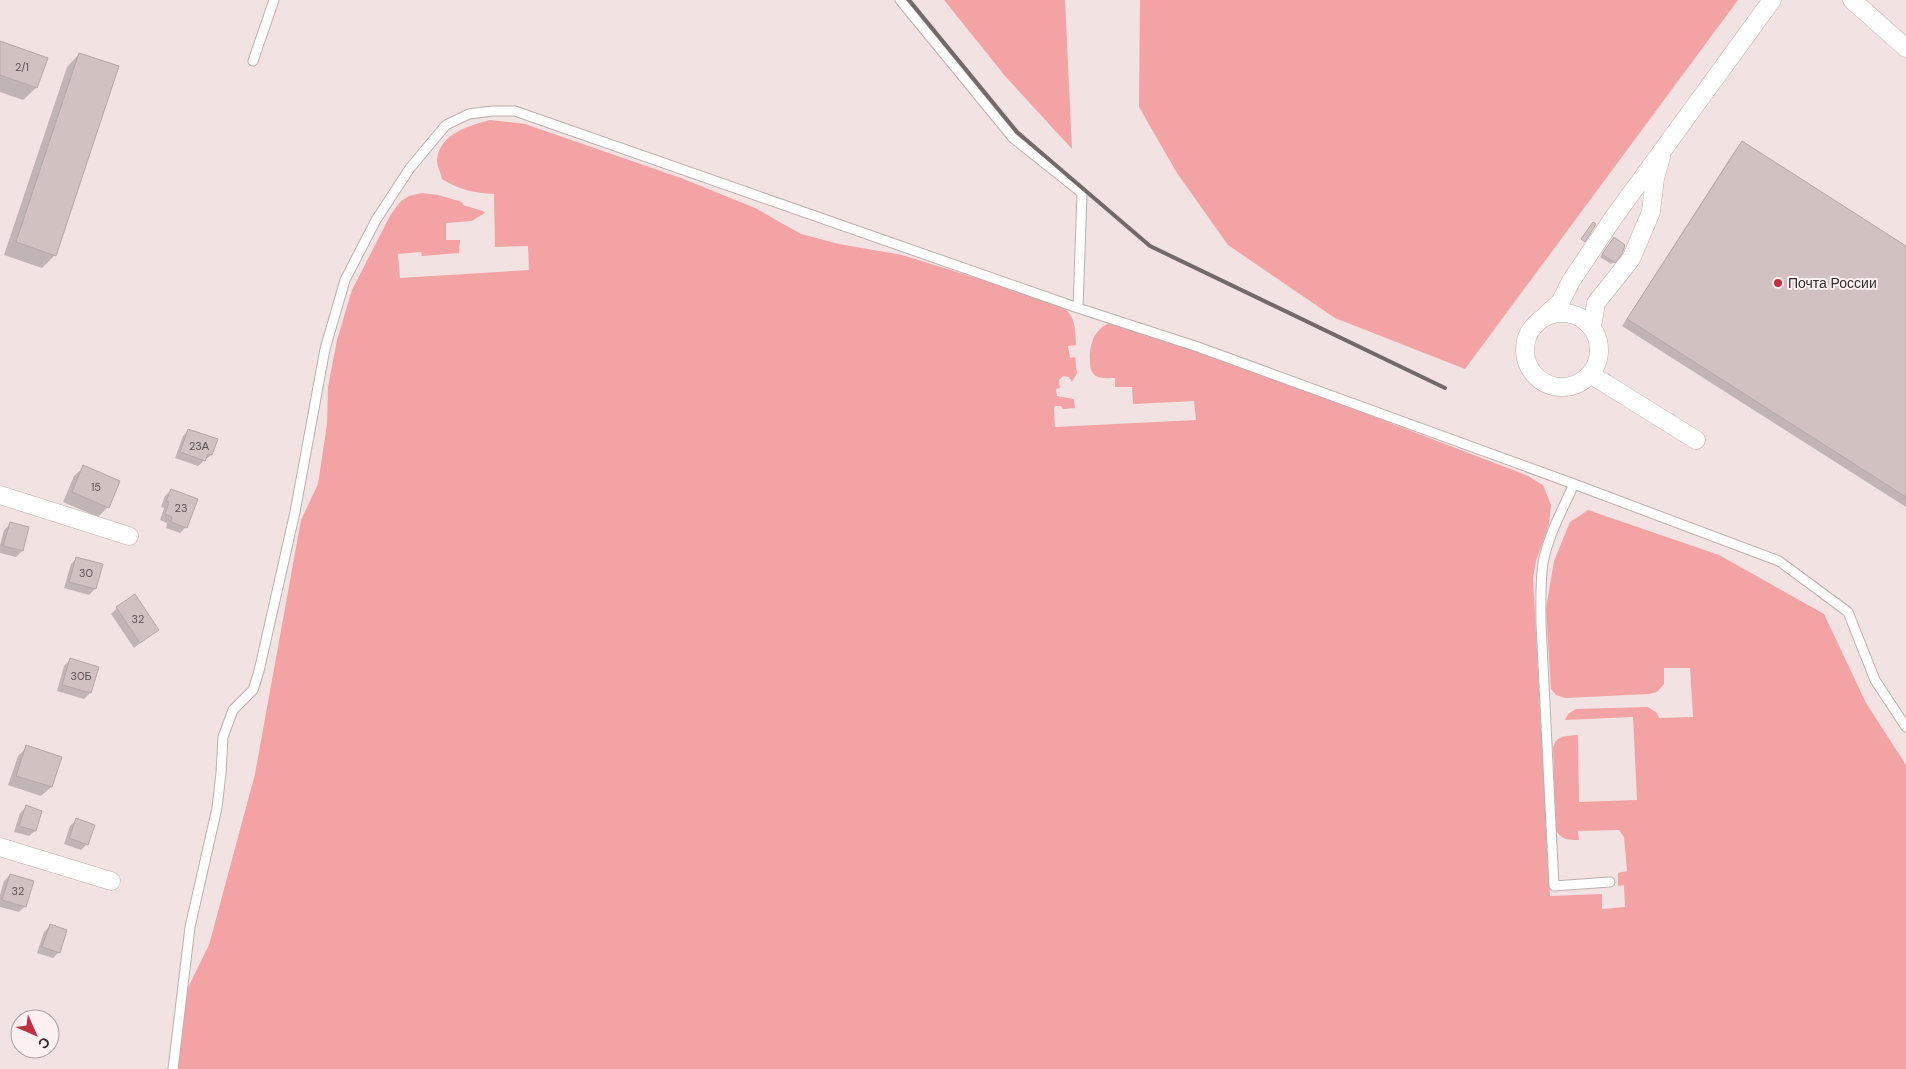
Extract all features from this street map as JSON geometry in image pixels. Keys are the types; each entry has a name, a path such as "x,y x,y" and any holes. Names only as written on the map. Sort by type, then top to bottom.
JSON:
{"street":[{"path":"1545,316 1557,312 1570,313 1582,318 1592,326 1598,338 1600,350 1597,363 1590,374 1581,382 1570,386 1558,387 1547,384 1537,378 1529,369 1524,352 1527,334 1535,324 1561,301 1576,273 1663,147 1772,0"},
{"path":"1852,0 1906,48"},
{"path":"1592,326 1596,303 1631,258 1651,212 1655,178 1663,147"},
{"path":"1590,374 1696,440"},
{"path":"0,495 129,536"},
{"path":"0,847 112,881"}],"lane":[{"path":"253,62 274,0"},
{"path":"900,0 1013,138 1082,193 1078,308"},
{"path":"173,1069 190,927 217,808 223,737 233,710 253,690 259,671 295,512 325,349 345,280 376,220 410,168 446,125 469,114 515,111 1078,308 1207,351 1574,484 1779,561 1848,612 1875,680 1906,727"},
{"path":"1574,484 1550,538 1543,562 1541,587 1541,624 1554,886 1610,882"}],"shaded area":[{"path":"944,0 1065,0 1072,149 1006,77"},
{"path":"1140,0 1738,0 1465,369 1335,318 1228,245 1177,173 1139,107"},
{"path":"490,120 525,124 681,178 755,208 801,234 839,244 902,255 1057,303 1068,312 1073,321 1076,345 1068,346 1070,358 1075,357 1077,373 1072,382 1069,377 1063,376 1059,380 1060,388 1056,389 1057,396 1074,399 1075,408 1063,409 1061,406 1055,406 1055,427 1196,420 1194,401 1133,404 1132,387 1115,387 1115,378 1100,378 1093,373 1090,366 1090,349 1097,332 1107,324 1120,322 1132,324 1526,475 1543,485 1551,505 1549,524 1536,561 1533,578 1550,896 1602,894 1602,909 1625,907 1624,885 1618,886 1618,873 1627,871 1624,837 1619,830 1578,831 1579,840 1571,840 1560,836 1556,830 1553,748 1556,741 1562,737 1578,735 1579,802 1637,800 1633,717 1565,720 1568,714 1576,709 1648,707 1657,713 1659,718 1693,717 1690,668 1664,668 1664,684 1657,692 1649,694 1565,698 1556,695 1551,689 1546,609 1554,561 1570,522 1588,510 1719,555 1824,614 1866,703 1906,765 1906,1069 171,1069 174,1016 209,945 255,774 301,520 318,484 327,424 328,387 337,340 352,290 391,214 401,201 409,196 422,193 438,195 462,202 463,205 485,213 472,221 446,223 446,240 460,240 459,253 422,256 421,252 398,254 400,278 529,270 528,246 495,247 494,194 467,190 448,183 442,179 438,165 439,151 450,137 465,128"}],"building":[{"path":"0,41 48,58 37,88 0,75"},
{"path":"79,53 119,66 56,256 16,242"},
{"name":"Почта России","path":"1742,141 1906,246 1906,497 1627,319"},
{"path":"1593,222 1596,224 1585,242 1581,239"},
{"path":"1614,237 1625,245 1622,254 1615,263 1602,254"},
{"path":"188,429 218,439 212,455 208,454 205,461 180,452"},
{"path":"83,465 120,481 109,508 72,492"},
{"path":"171,489 198,499 187,528 171,522 172,517 165,514 169,502 166,501"},
{"path":"10,522 29,527 23,551 3,546"},
{"path":"76,557 103,564 96,589 69,582"},
{"path":"135,594 159,630 140,643 116,607"},
{"path":"70,658 99,667 91,693 62,685"},
{"path":"26,745 62,757 52,787 16,776"},
{"path":"26,805 42,811 36,831 19,826"},
{"path":"76,818 95,825 88,845 69,838"},
{"path":"10,874 34,881 26,907 2,900"},
{"path":"50,924 67,930 60,953 42,947"}],"railway":[{"path":"909,0 1017,132 1150,246 1445,388"}],"place":[{"name":"Почта России","path":"1778,283"}]}
